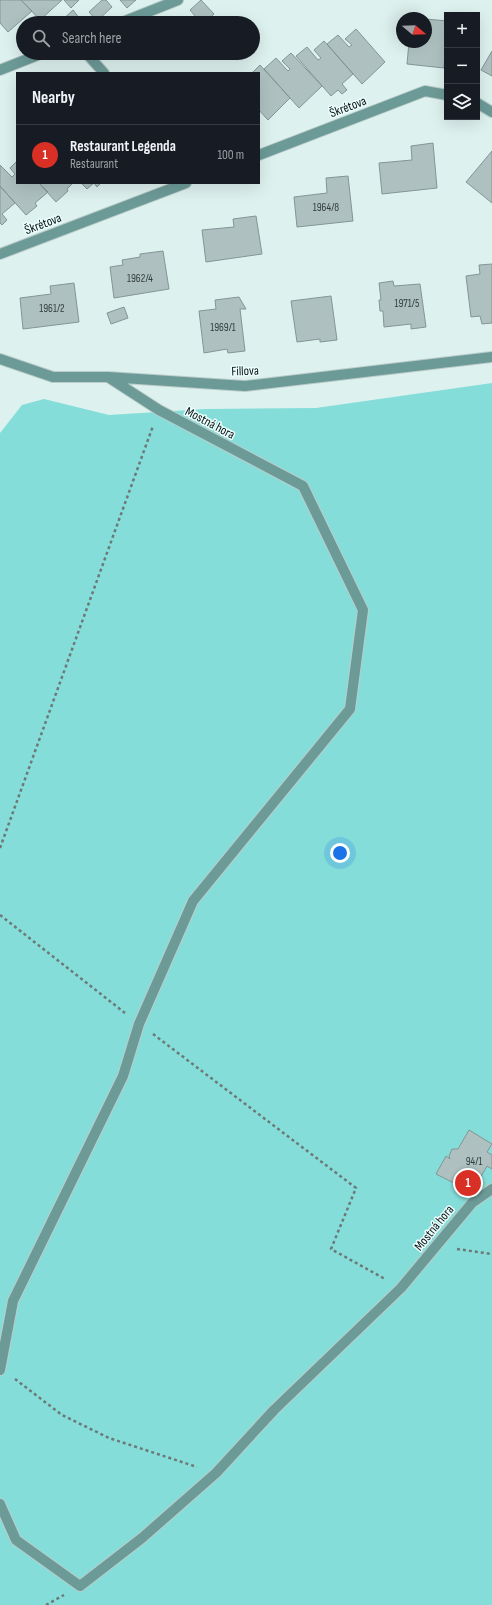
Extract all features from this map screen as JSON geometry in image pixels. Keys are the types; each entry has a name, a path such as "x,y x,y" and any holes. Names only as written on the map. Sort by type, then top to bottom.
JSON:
{"street":[{"path":"138,16 178,0"},
{"path":"0,70 25,60"},
{"path":"92,60 103,72"},
{"name":"Škrétova","path":"260,155 425,91 444,94"},
{"path":"480,105 492,112"},
{"name":"Škrétova","path":"0,254 183,184"},
{"name":"Fillova","path":"0,359 54,377 108,377 245,386 492,357"},
{"name":"Mostná hora","path":"108,377 159,410 303,486 363,610 350,709 193,901 139,1024"},
{"path":"0,1369 13,1301 123,1076 139,1024"},
{"name":"Mostná hora","path":"0,1504 16,1540 80,1586 142,1538 216,1473 274,1410 401,1288 472,1203 492,1189"}],"path":[{"path":"0,848 159,410"},
{"path":"0,915 139,1024 356,1188 331,1249 401,1288"},
{"path":"436,1246 492,1254"},
{"path":"0,1369 62,1415 108,1438 216,1473"}],"shaded area":[{"path":"492,383 492,1605 0,1605 0,433 22,405 44,399 109,415 206,409 316,408"}],"building":[{"path":"0,0 21,0 32,11 26,16 16,16 16,25 8,32 0,23"},
{"path":"21,0 62,0 44,16 36,16"},
{"path":"64,0 79,0 71,8"},
{"path":"102,0 106,0 112,7 102,16 93,16 89,12"},
{"path":"120,0 136,0 127,8"},
{"path":"201,0 214,14 212,16 195,16 190,10"},
{"path":"73,10 78,16 67,16"},
{"path":"432,20 444,21 444,68 407,64 408,48 432,48"},
{"path":"356,29 385,62 362,84 327,44 338,35 349,47 352,45 345,39"},
{"path":"324,41 353,74 342,84 347,90 342,94 338,90 331,96 296,56 307,47 318,60 321,58 314,50"},
{"path":"492,51 492,76 481,70"},
{"path":"291,53 322,86 299,108 264,69 276,58 288,71 290,69 282,61"},
{"path":"260,65 290,98 268,120 260,111 260,72 253,72"},
{"path":"433,143 437,188 382,194 379,163 412,160 411,146"},
{"path":"492,151 492,203 466,182"},
{"path":"16,162 16,184 40,184 48,192 35,203 37,206 26,215 0,186 0,165 12,177 15,174 10,168"},
{"path":"348,176 353,221 297,227 294,197 327,193 326,178"},
{"path":"40,184 72,184 67,189 68,191 56,202"},
{"path":"82,184 93,184 87,189"},
{"path":"0,186 15,203 2,214 7,220 2,225 0,223"},
{"path":"256,216 262,254 206,262 202,230 234,227 233,219"},
{"path":"163,251 169,289 114,298 110,267 123,265 122,260 140,257 140,254"},
{"path":"492,264 492,323 482,324 480,316 471,317 466,276 480,274 479,265"},
{"path":"393,281 394,286 420,284 426,327 411,329 411,324 384,327 383,311 380,311 379,300 381,300 379,283"},
{"path":"74,283 79,322 23,329 20,298 51,294 50,286"},
{"path":"331,296 337,340 320,342 320,339 297,342 291,301"},
{"path":"239,297 246,309 240,309 245,351 228,353 227,349 204,353 199,311 216,309 215,300"},
{"path":"124,307 128,318 111,324 107,313"},
{"path":"469,1130 492,1144 487,1152 492,1155 492,1169 487,1166 472,1192 436,1174 446,1156 450,1159 449,1156 452,1149 458,1149"}],"place":[{"name":"Restaurant Legenda","path":"468,1183"}]}
